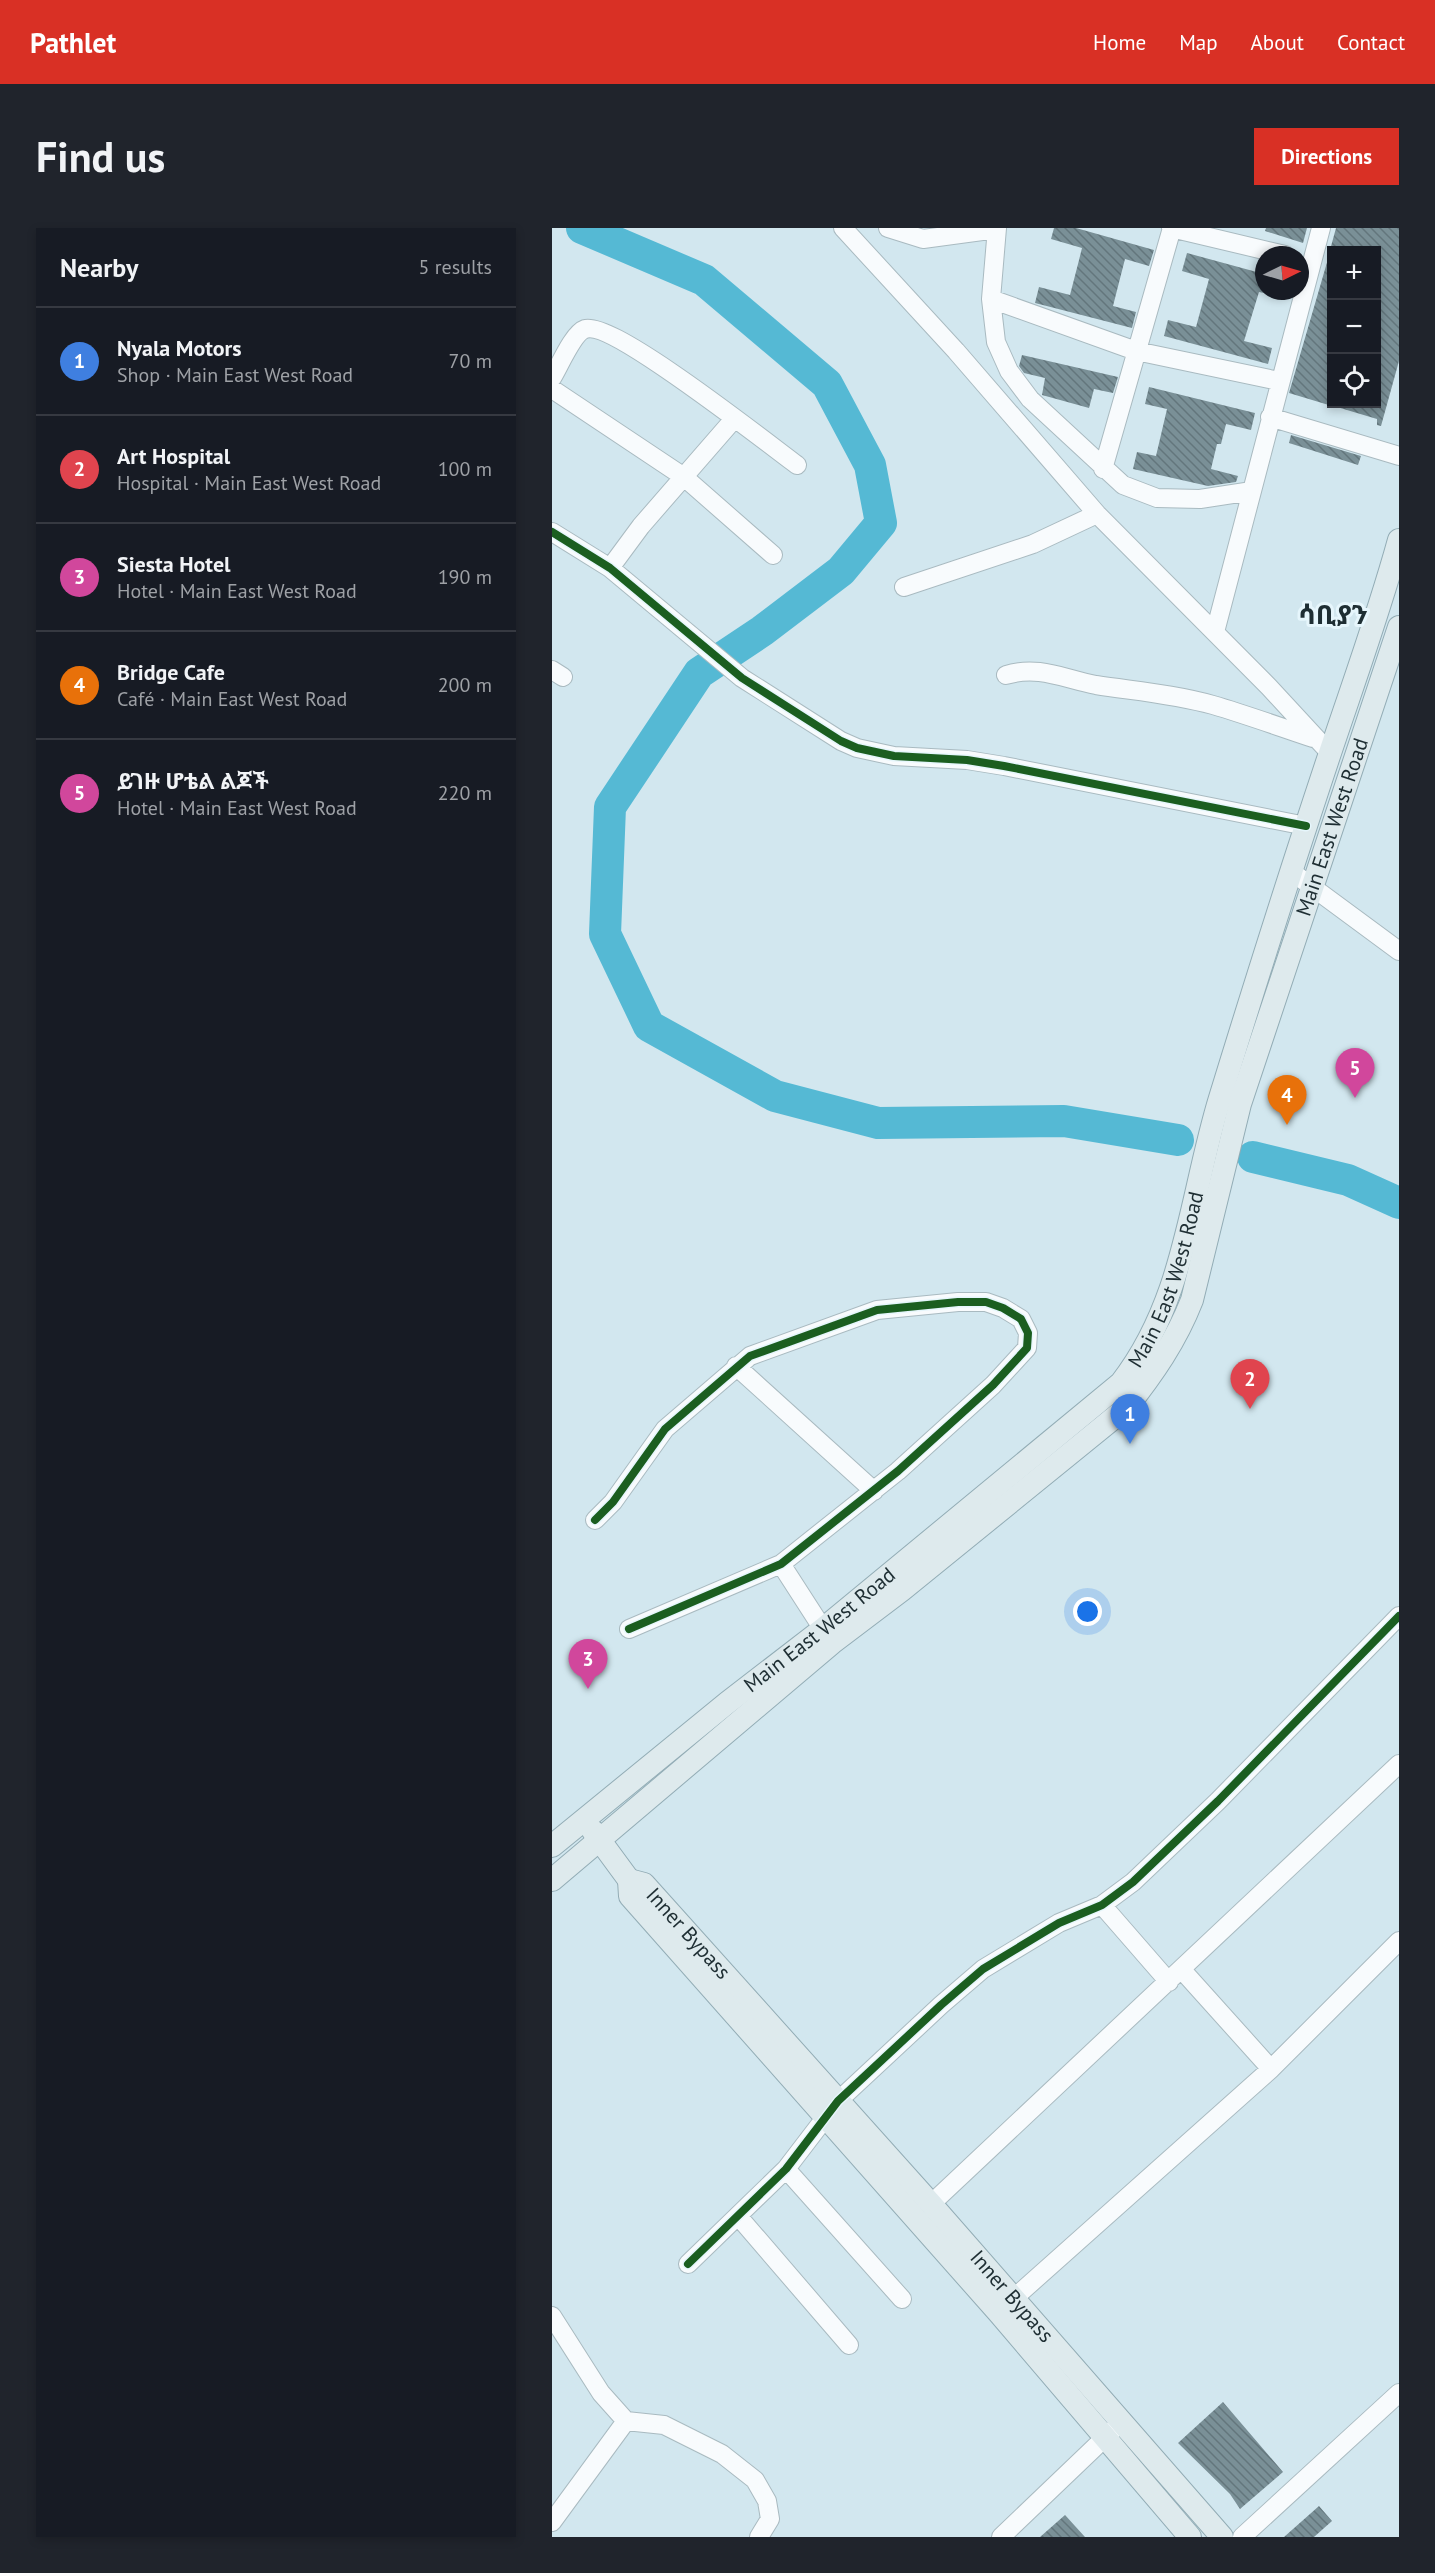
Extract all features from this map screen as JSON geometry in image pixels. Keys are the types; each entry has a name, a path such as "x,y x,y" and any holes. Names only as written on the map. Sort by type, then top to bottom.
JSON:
{"main road":[{"name":"Main East West Road","path":"896,1582 1121,1383 1152,1337 1166,1308 1191,1256 1230,1103 1247,1012 1306,826 1322,746 1380,610 1399,540"},
{"name":"Main East West Road","path":"1230,1103 1270,1019 1311,886 1399,627"},
{"path":"1247,1012 1270,1019"},
{"name":"Main East West Road","path":"552,1846 727,1703 827,1636 1126,1408 1155,1371 1181,1328 1192,1300 1191,1256"},
{"path":"1094,1405 1109,1422"},
{"name":"Main East West Road","path":"552,1880 741,1721 827,1636"},
{"path":"727,1703 741,1721"},
{"name":"Inner Bypass","path":"584,1819 629,1880 630,1896 832,2109 931,2204 1222,2537"},
{"name":"Inner Bypass","path":"832,2109 999,2313 1190,2537"}],"street":[{"path":"843,228 956,351 1097,514 1269,687 1322,746"},
{"path":"888,228 923,239 997,229 991,299 996,342 1009,370 1030,399 1103,469 1123,485 1157,498 1200,499 1252,490"},
{"path":"1103,469 1171,228 1255,248"},
{"path":"1309,252 1321,228"},
{"path":"991,299 1136,351 1279,381"},
{"path":"1215,632 1279,381 1296,300"},
{"path":"552,378 578,333 590,328 601,329 635,347 797,465"},
{"path":"552,389 684,477 773,555"},
{"path":"1270,417 1399,456"},
{"path":"610,568 641,526 735,419"},
{"path":"904,587 1033,544 1097,514"},
{"path":"552,532 610,568 742,678 841,741 894,756 967,760 1004,766 1306,826"},
{"path":"1006,675 1038,671 1068,676 1093,684 1166,695 1212,705 1322,746"},
{"path":"1292,872 1399,951"},
{"path":"595,1520 614,1502 665,1429 750,1356 877,1310 986,1302 1003,1308 1021,1319 1029,1333 1027,1348 993,1385 874,1491 781,1564 630,1629"},
{"path":"736,1366 874,1491"},
{"path":"781,1564 827,1636"},
{"path":"688,2264 786,2169 832,2109 983,1969 1059,1923 1102,1905 1133,1882 1218,1801 1399,1616"},
{"path":"931,2204 1399,1764"},
{"path":"1102,1905 1271,2069"},
{"path":"1014,2299 1271,2069 1399,1941"},
{"path":"786,2169 902,2299"},
{"path":"738,2216 849,2345"},
{"path":"552,2316 601,2392 626,2421 664,2425 722,2454 755,2480 767,2501 770,2519 759,2537"},
{"path":"1242,2537 1399,2393"},
{"path":"552,2522 626,2421"},
{"path":"1001,2537 1121,2422"},
{"path":"552,2529 560,2537"}],"building":[{"path":"1054,228 1076,228 1154,250 1149,266 1125,259 1113,306 1136,312 1132,328 1035,303 1039,287 1070,295 1078,264 1082,248 1051,239"},
{"path":"1266,228 1307,228 1303,243 1265,231"},
{"path":"1336,228 1399,228 1399,361 1381,426 1377,425 1377,419 1340,408 1381,408 1381,246 1331,246"},
{"path":"1187,253 1255,272 1257,300 1244,341 1272,348 1268,364 1164,336 1168,320 1196,327 1209,279 1182,271"},
{"path":"1327,262 1327,404 1289,393"},
{"path":"1022,355 1118,377 1113,393 1094,389 1089,408 1042,395 1045,378 1024,373 1019,366"},
{"path":"1149,387 1255,413 1251,430 1226,424 1221,444 1217,444 1211,469 1238,476 1236,482 1208,486 1133,469 1137,452 1156,456 1167,409 1145,404"},
{"path":"1291,435 1361,456 1358,465 1289,443"},
{"path":"1223,2402 1283,2472 1240,2509 1230,2494 1178,2443"},
{"path":"1319,2506 1332,2521 1314,2537 1284,2537"},
{"path":"1065,2515 1085,2537 1040,2537"}],"waterway":[{"path":"582,228 704,280 827,384 870,465 881,523 841,571 762,631 699,673 610,807 605,934 649,1026 775,1096 878,1123 1064,1121 1178,1140"},
{"path":"1253,1157 1348,1180 1399,1203"}],"cycle path":[{"path":"552,532 610,568 742,678 841,741 857,748 894,756 967,760 1004,766 1306,826"},
{"path":"595,1520 613,1502 665,1429 750,1356 877,1310 958,1302 986,1302 1003,1308 1021,1319 1028,1333 1027,1348 993,1385 898,1471 781,1564 629,1629"},
{"path":"688,2264 786,2169 838,2101 941,2005 983,1969 1059,1923 1102,1905 1133,1882 1218,1801 1399,1616"}],"place":[{"name":"ይገዙ ሆቴል ልጆች","path":"1355,1098"},
{"name":"Bridge Cafe","path":"1287,1125"},
{"name":"Art Hospital","path":"1250,1409"},
{"name":"Nyala Motors","path":"1130,1444"},
{"name":"Siesta Hotel","path":"588,1689"}],"district":[{"name":"ሳቢያን","path":"1333,615"}]}
